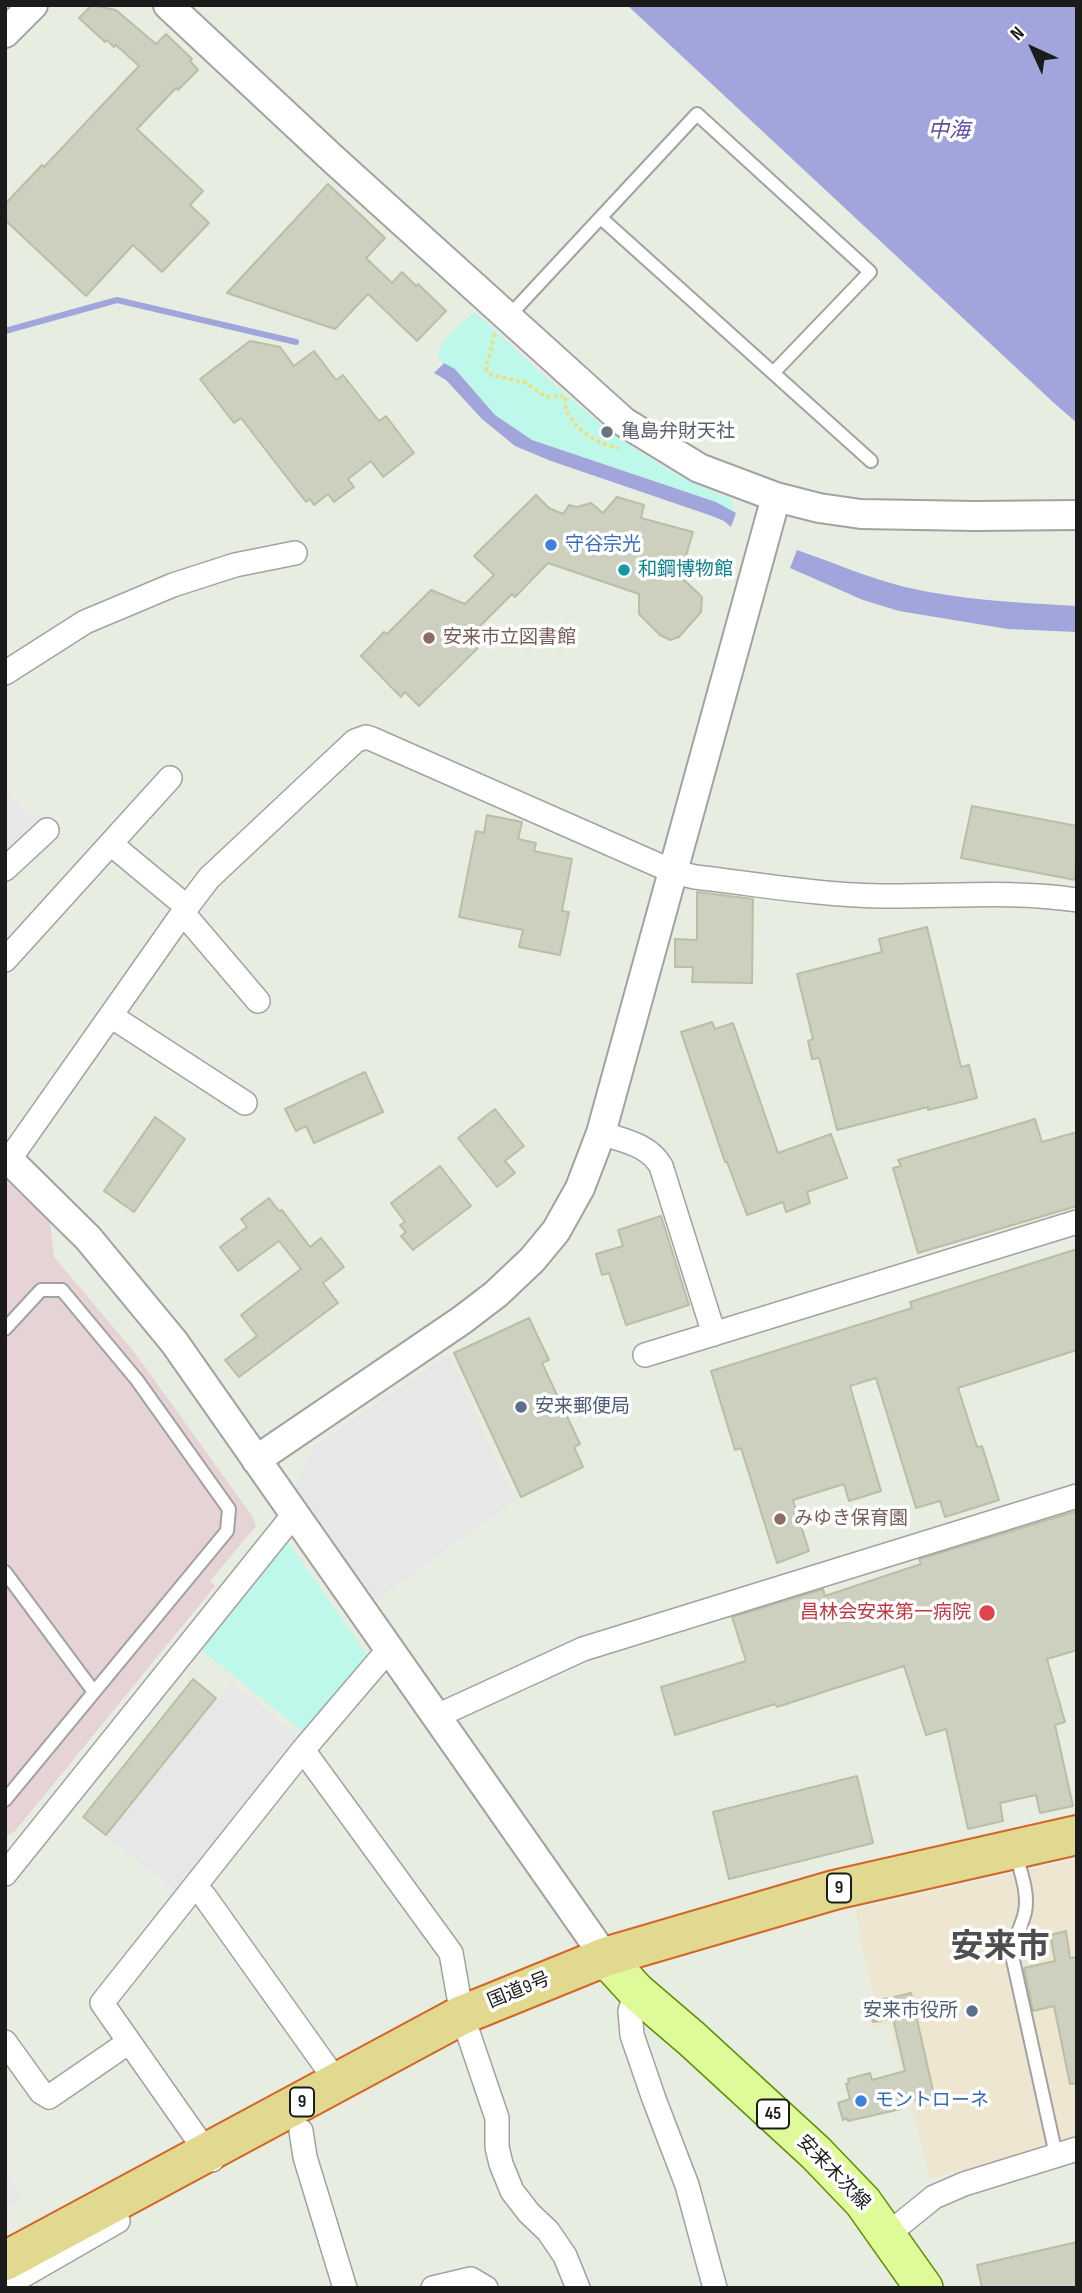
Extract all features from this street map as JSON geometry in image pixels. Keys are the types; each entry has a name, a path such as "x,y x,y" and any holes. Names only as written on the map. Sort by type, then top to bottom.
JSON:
{"highway":[{"name":"国道9号","path":"5,2261 202,2145 338,2082 462,2015 605,1956 834,1890 1077,1835"}],"main road":[{"name":"安来木次線","path":"605,1956 636,1992 692,2039 816,2154 863,2202 924,2288"}],"street":[{"path":"5,33 33,5"},
{"path":"168,5 503,323 624,422 699,468 776,497 819,508 860,514 1077,515"},
{"path":"256,1460 496,1294 532,1261 556,1231 580,1188 601,1133 776,497"},
{"path":"5,673 85,622 161,590 235,565 295,553"},
{"path":"605,1956 174,1342 88,1238 7,1158 209,878 355,741 366,737 674,872 695,877 879,896 985,893 1077,900"},
{"path":"5,960 170,778"},
{"path":"5,869 47,830"},
{"path":"111,844 185,910 258,1001"},
{"path":"111,1016 245,1103"},
{"path":"601,1133 645,1147 662,1166 714,1334"},
{"path":"645,1355 1077,1222"},
{"path":"437,1716 583,1649 1077,1496"},
{"path":"5,1874 295,1513"},
{"path":"5,2286 208,2173 214,2165 102,2003 303,1750 389,1649"},
{"path":"303,1750 451,1953 462,2015 497,2118 497,2147 501,2164 512,2191 548,2231 565,2256 578,2288"},
{"path":"196,1887 338,2082"},
{"path":"636,1992 630,2011 632,2035 687,2185 715,2288"},
{"path":"5,2042 41,2092 49,2097 129,2042"},
{"path":"301,2131 305,2157 345,2288"},
{"path":"5,2240 202,2145"},
{"path":"887,2235 934,2197 964,2184 1066,2152"},
{"path":"433,2288 471,2279 486,2288"}],"lane":[{"path":"503,323 697,114 870,272 773,373"},
{"path":"601,218 871,461"},
{"path":"5,1329 41,1290 62,1290 130,1372 229,1509 227,1531 5,1800"},
{"path":"5,1572 94,1692"},
{"path":"1015,1850 1025,1904 1014,1943 1013,1960 1066,2152"}],"path":[{"path":"503,323 495,333 486,368 489,374 526,383 546,397 566,394 564,405 574,424 607,445 627,448"}],"shaded area":[{"path":"475,312 594,419 659,464 732,499 733,512 716,502 532,440 511,428 495,415 455,369 438,357 447,338"},
{"path":"5,792 36,820 5,850"},
{"path":"5,1180 50,1222 54,1257 135,1353 252,1516 256,1526 210,1581 215,1586 15,1831 5,1837"},
{"path":"449,1354 514,1501 376,1600 296,1488 313,1447"},
{"path":"286,1539 367,1655 305,1733 198,1647"},
{"path":"231,1682 301,1738 177,1892 107,1837"},
{"name":"安来市役所","path":"1077,1859 1077,2140 930,2179 889,2023 871,2027 864,2000 874,1997 856,1909"},
{"path":"5,2165 20,2200 5,2209"}],"water":[{"name":"中海","path":"627,5 1077,5 1077,423 1054,403"},
{"path":"444,363 455,369 495,415 532,440 716,502 736,513 731,527 712,516 515,446 482,419 446,380 434,373"},
{"path":"797,550 905,587 990,600 1077,606 1077,632 1008,629 899,611 863,600 790,568"}],"building":[{"path":"92,5 116,10 156,44 166,34 192,59 190,61 198,70 178,90 176,88 137,129 203,191 190,205 209,223 162,272 133,245 86,296 5,220 5,204 42,165 44,167 139,66 116,45 114,47 107,40 105,42 79,18"},
{"path":"328,184 385,238 366,258 392,283 402,272 446,311 417,341 368,294 335,329 227,293"},
{"path":"250,341 280,347 294,366 314,351 336,380 343,375 379,421 386,416 414,453 383,477 371,461 348,479 354,487 334,502 328,494 314,505 310,499 306,502 241,418 234,423 200,379"},
{"name":"和鋼博物館","path":"536,495 549,508 563,514 569,505 577,507 591,503 603,513 617,497 644,505 641,518 693,532 680,576 702,597 701,612 679,637 670,640 660,635 639,614 639,594 548,563 515,597 512,594 474,632 484,642 419,706 405,692 401,697 361,656 431,590 465,604 494,575 474,556"},
{"path":"972,806 1077,826 1075,880 961,858"},
{"path":"487,815 522,822 518,839 536,843 534,851 572,859 562,911 569,912 560,955 519,947 523,930 459,917 476,831 484,833"},
{"path":"697,892 753,899 752,983 692,982 693,967 675,967 675,939 697,940"},
{"path":"927,927 961,1067 969,1065 977,1098 928,1110 928,1107 837,1130 819,1058 812,1059 808,1041 813,1039 797,974 882,952 879,939"},
{"path":"712,1022 715,1029 733,1023 778,1153 831,1134 847,1178 807,1192 810,1203 786,1212 783,1202 747,1215 725,1162 681,1032"},
{"path":"365,1072 383,1112 314,1143 306,1126 296,1131 285,1109"},
{"path":"495,1109 524,1146 505,1161 515,1173 497,1187 458,1138"},
{"path":"155,1117 185,1139 134,1212 104,1191"},
{"path":"1035,1119 1042,1142 1077,1132 1077,1206 918,1253 893,1168 901,1166 898,1160"},
{"path":"440,1166 471,1206 413,1250 401,1236 406,1232 400,1225 405,1222 391,1203"},
{"path":"269,1198 279,1211 282,1210 310,1247 321,1238 344,1267 323,1283 338,1303 239,1377 225,1360 257,1336 241,1315 301,1269 279,1241 238,1271 220,1247 247,1227 241,1219"},
{"path":"661,1216 689,1305 626,1325 609,1273 602,1275 596,1254 623,1246 618,1230"},
{"path":"1077,1249 1077,1350 958,1388 977,1447 982,1446 999,1500 945,1517 940,1501 916,1508 876,1378 850,1386 881,1491 849,1501 844,1484 793,1500 809,1551 777,1563 741,1448 735,1450 711,1371 912,1308 910,1302"},
{"path":"529,1318 549,1360 542,1363 580,1444 574,1447 583,1467 521,1497 454,1353"},
{"path":"1077,1511 1077,1650 1047,1659 1065,1722 1055,1725 1073,1806 1040,1813 1036,1795 1000,1803 1003,1821 968,1829 946,1729 926,1735 904,1666 777,1707 775,1704 675,1735 661,1687 746,1661 732,1617 823,1589 825,1596 921,1564 919,1559"},
{"path":"193,1679 216,1698 106,1835 83,1817"},
{"path":"857,1776 873,1843 729,1879 713,1812"},
{"path":"1066,1931 1070,1958 1077,1957 1077,2083 1070,2084 1054,2006 1033,2011 1024,1968 1055,1961 1050,1935"},
{"path":"911,1993 934,2095 899,2103 901,2109 843,2120 838,2103 850,2099 846,2084 849,2083 848,2079 870,2073 872,2080 905,2071 893,2018 873,2022 869,2003"},
{"path":"1077,2242 1077,2288 982,2288 977,2265"}],"waterway":[{"path":"5,331 117,300 296,342"}],"place":[{"name":"亀島弁財天社","path":"607,432"},
{"name":"守谷宗光","path":"551,545"},
{"name":"和鋼博物館","path":"624,570"},
{"name":"安来市立図書館","path":"429,638"},
{"name":"安来郵便局","path":"521,1407"},
{"name":"みゆき保育園","path":"780,1519"},
{"name":"昌林会安来第一病院","path":"987,1613"},
{"name":"安来市役所","path":"972,2011"},
{"name":"モントローネ","path":"861,2101"}],"district":[{"name":"安来市","path":"1000,1949"}]}
